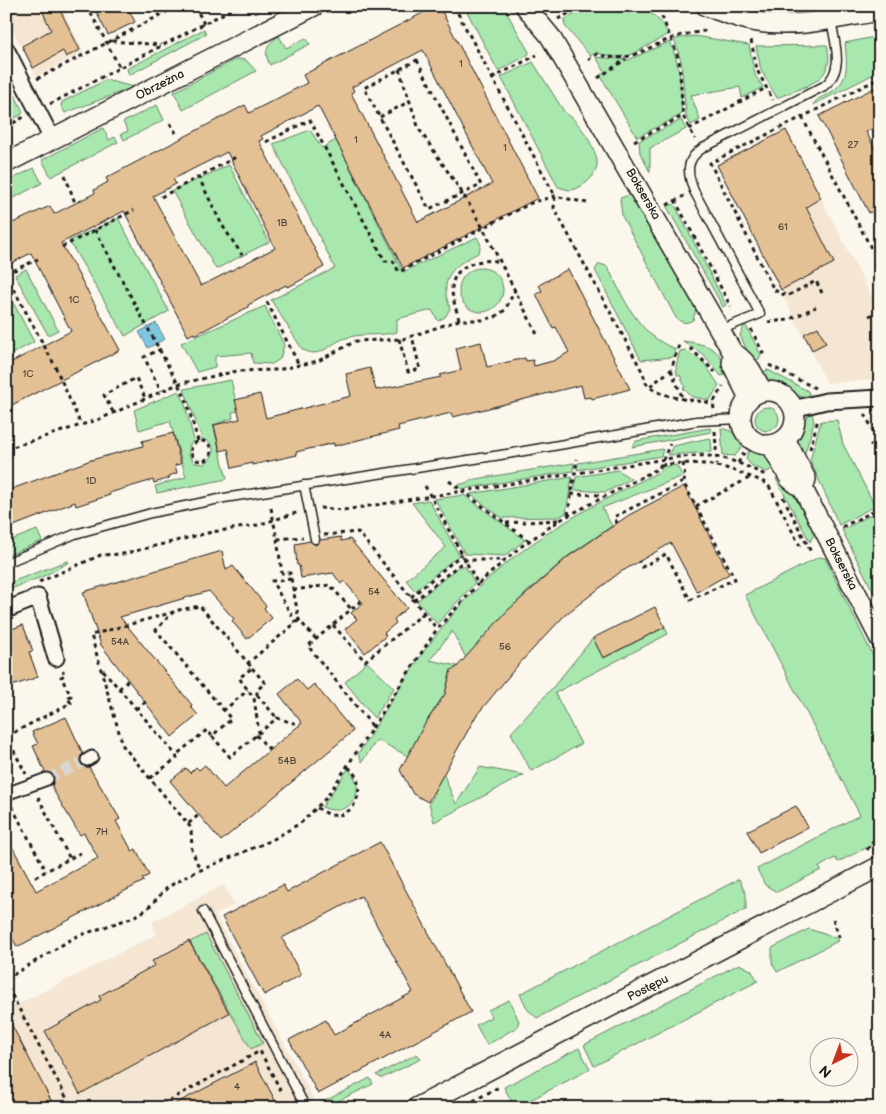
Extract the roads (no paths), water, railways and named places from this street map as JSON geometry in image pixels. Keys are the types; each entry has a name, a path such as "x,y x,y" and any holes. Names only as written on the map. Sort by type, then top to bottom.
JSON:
{"street":[{"name":"Obrzeżna","path":"6,163 314,6"},
{"name":"Bokserska","path":"526,6 554,28"},
{"name":"Bokserska","path":"539,6 554,28 733,353 732,364 756,395"},
{"path":"706,6 757,22 775,23 880,11"},
{"path":"6,49 52,139"},
{"path":"770,390 784,396 793,409 794,424 778,442 752,440 747,434 741,419 744,404 756,395 770,390"},
{"path":"793,409 826,401 880,398"},
{"name":"Bokserska","path":"778,442 790,479 803,489 880,639"},
{"path":"6,610 38,597 56,658"},
{"path":"8,799 47,779"},
{"name":"Postępu","path":"416,1108 880,866"}],"lane":[{"path":"720,330 760,314 694,191 688,176 688,167 693,154 700,149 831,80 838,62 831,18"},
{"path":"6,563 75,534 151,513 304,486 715,420 741,419"},
{"path":"304,486 314,537"},
{"path":"203,911 306,1108"}],"water":[{"path":"156,323 165,339 148,348 139,332"}],"tunnel":[{"path":"47,779 87,760"}]}
